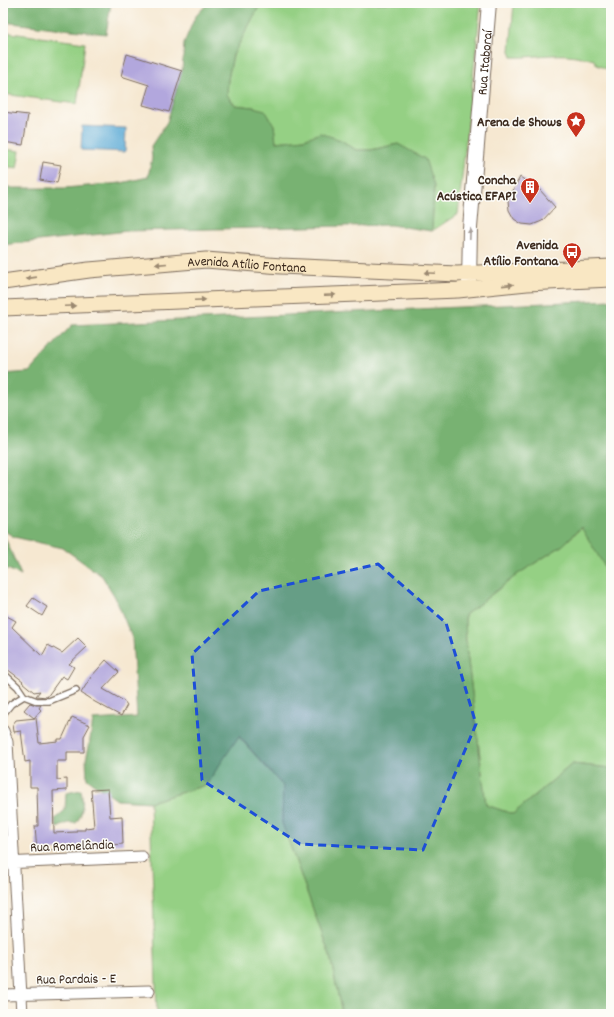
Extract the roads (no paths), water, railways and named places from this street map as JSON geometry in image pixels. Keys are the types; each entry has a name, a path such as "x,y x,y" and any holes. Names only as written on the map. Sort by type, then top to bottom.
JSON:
{"main road":[{"name":"Avenida Atílio Fontana","path":"3,282 89,270 206,260 296,267 457,274 611,267"},
{"name":"Avenida Atílio Fontana","path":"3,308 469,289 526,283 611,279"}],"street":[{"name":"Rua Itaboraí","path":"469,289 470,228 489,3"},
{"path":"3,731 7,742 8,863 22,1014"},
{"name":"Rua Romelândia","path":"8,863 142,857"},
{"name":"Rua Pardais - E","path":"3,995 149,991"}],"lane":[{"path":"3,673 18,687 24,696 37,701 48,701 76,690"},
{"path":"3,714 11,704 24,696"}],"water":[{"path":"82,126 126,128 125,152 81,150"}],"place":[{"name":"Arena de Shows","path":"576,138"},
{"name":"Concha Acústica EFAPI","path":"530,204"},
{"name":"Avenida Atílio Fontana","path":"572,269"}]}
